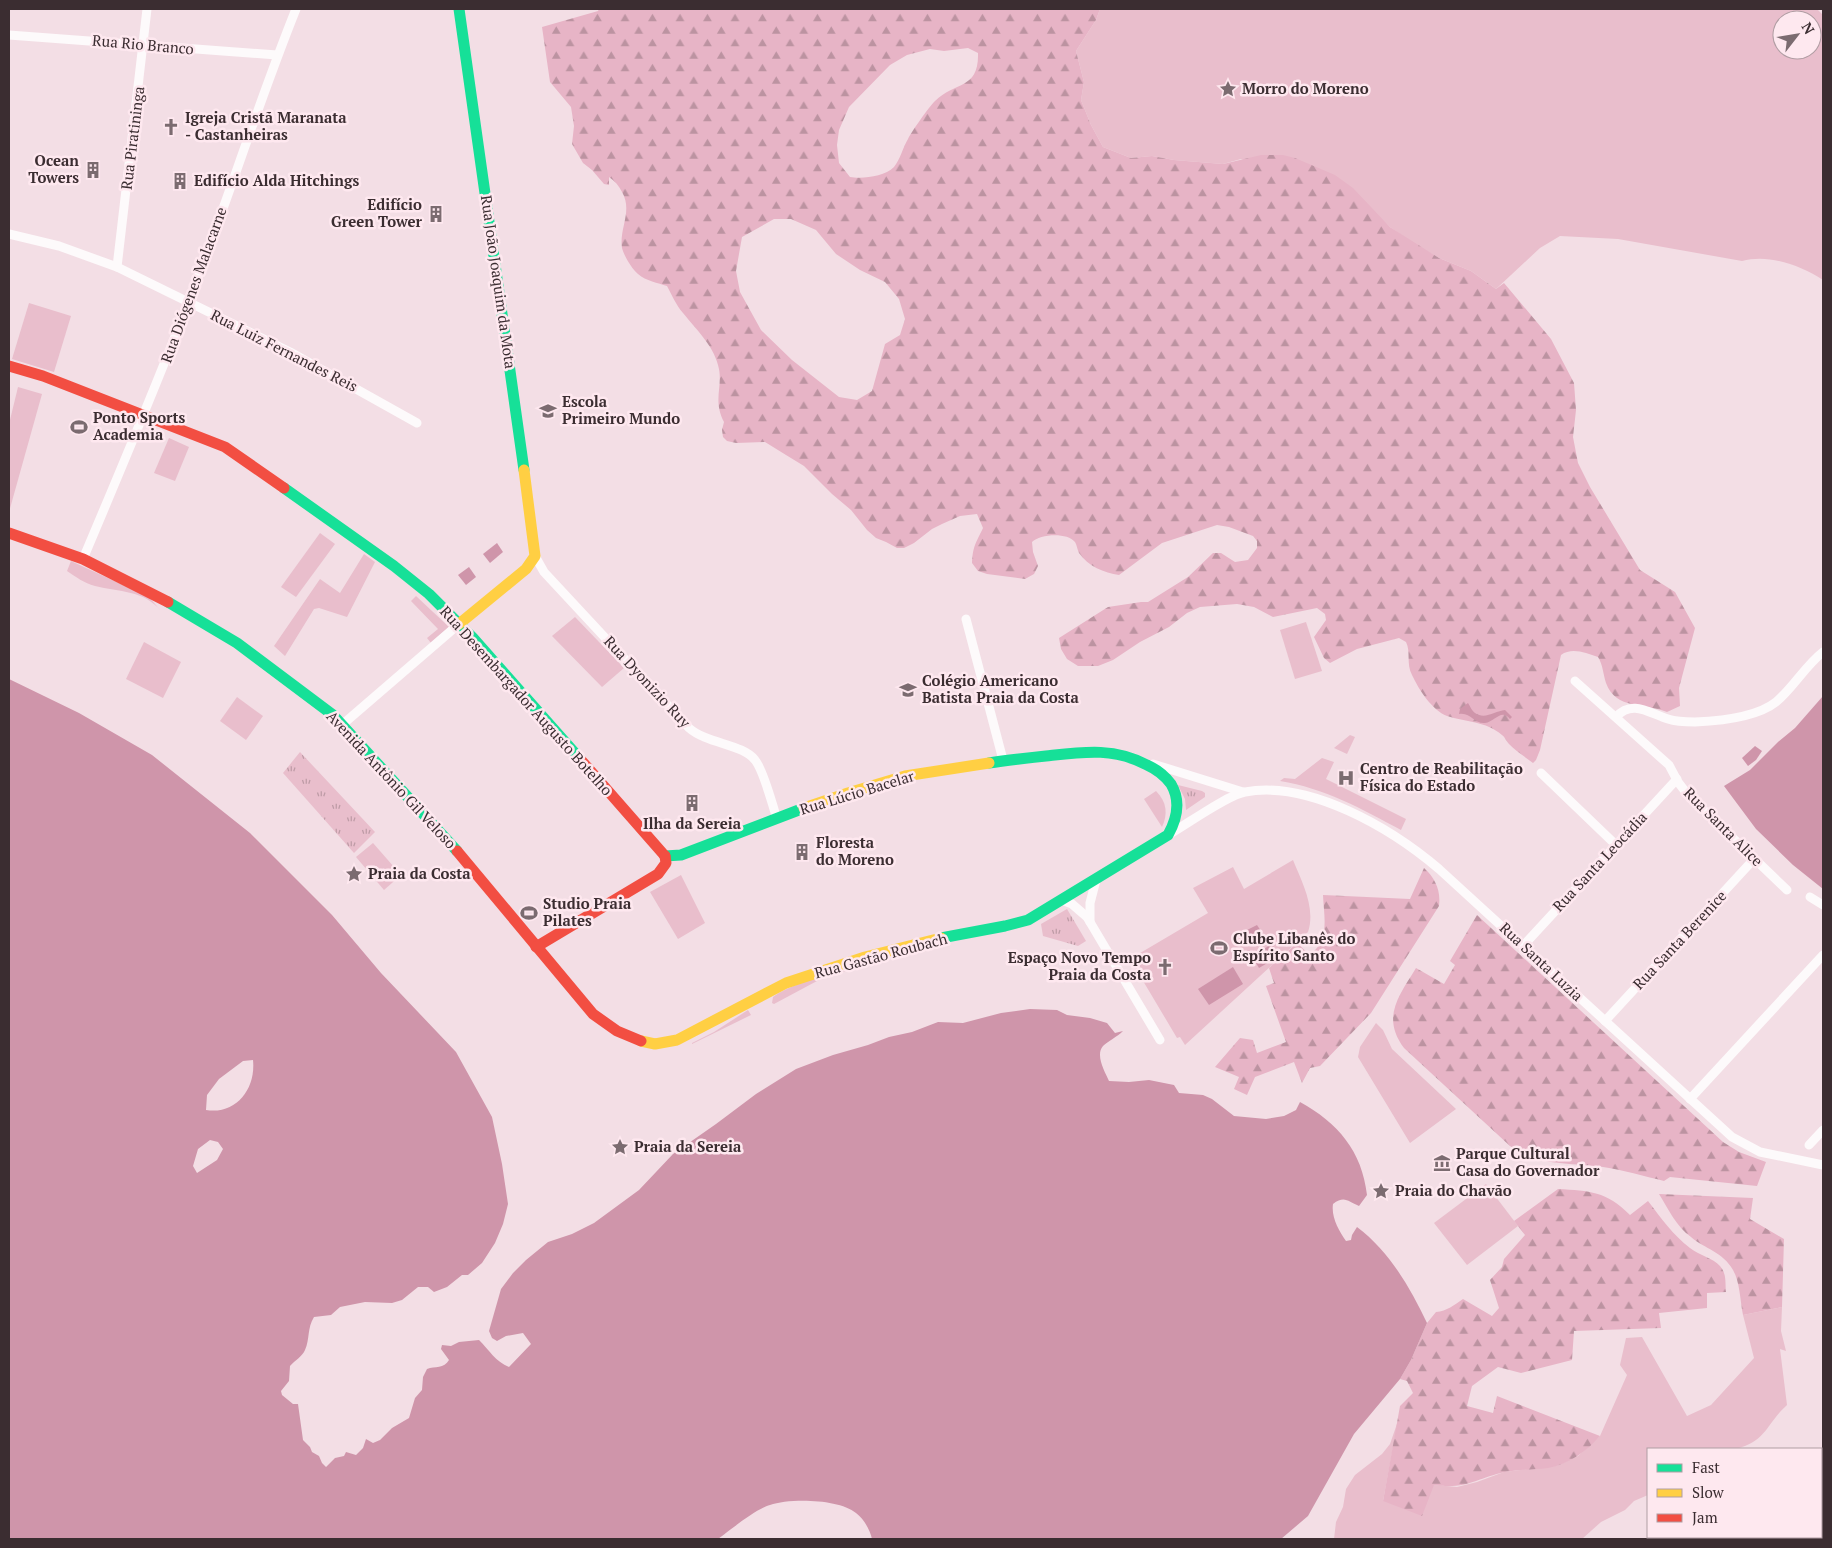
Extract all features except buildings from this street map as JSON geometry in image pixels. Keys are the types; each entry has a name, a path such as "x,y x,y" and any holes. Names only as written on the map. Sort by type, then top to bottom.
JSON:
{"street":[{"name":"Rua Piratininga","path":"117,267 147,9"},
{"name":"Rua Diógenes Malacarne","path":"83,558 145,414 189,302 277,55 296,9"},
{"name":"Rua João Joaquim da Mota","path":"459,9 512,378 535,556"},
{"name":"Rua Rio Branco","path":"9,35 277,55"},
{"name":"Rua Luiz Fernandes Reis","path":"9,234 59,246 117,267 290,352 417,422"},
{"name":"Rua Desembargador Augusto Botelho","path":"9,366 42,376 145,414 225,447 394,566 429,594 459,624 665,856"},
{"name":"Avenida Antônio Gil Veloso","path":"9,533 83,558 156,595 238,643 333,715 466,862 536,947"},
{"path":"343,724 526,569 535,556"},
{"name":"Rua Dyonizio Ruy","path":"535,556 544,572 689,728 702,737 746,753 755,759 777,819"},
{"path":"966,619 1003,760"},
{"path":"1616,717 1623,710 1629,708 1649,712 1675,721 1701,722 1762,710 1781,698 1823,652"},
{"name":"Rua Santa Alice","path":"1575,681 1670,765 1682,788 1787,890"},
{"name":"Rua Lúcio Bacelar","path":"665,856 681,855 842,795 906,776 1003,760 1100,750 1128,755 1243,792"},
{"path":"1139,759 1165,777 1176,795 1177,816 1168,836"},
{"path":"1540,773 1616,845"},
{"name":"Rua Santa Leocádia","path":"1523,946 1677,779"},
{"name":"Rua Santa Luzia","path":"1243,792 1287,790 1305,794 1380,827 1425,857 1724,1131 1750,1147 1771,1155 1823,1165"},
{"name":"Rua Gastão Roubach","path":"536,947 593,1014 604,1024 618,1033 633,1039 663,1044 680,1039 772,989 850,961 933,939 1013,924 1033,917 1221,803 1243,792"},
{"path":"536,947 658,874 666,863 665,856"},
{"name":"Rua Santa Berenice","path":"1605,1021 1754,859"},
{"path":"1090,922 1090,903 1096,880"},
{"path":"1810,897 1823,905"},
{"path":"1062,900 1078,908 1090,922 1160,1040"},
{"path":"1690,1099 1823,955"},
{"path":"1809,1145 1823,1130"}],"green space":[{"path":"599,9 1100,9 1096,20 1076,51 1084,82 1081,100 1091,125 1103,147 1131,158 1152,156 1174,160 1223,164 1261,155 1283,155 1295,158 1335,175 1353,188 1390,227 1439,258 1471,271 1496,289 1504,283 1551,339 1574,383 1576,410 1573,437 1578,463 1590,487 1640,570 1675,592 1695,628 1679,688 1680,706 1667,712 1624,702 1611,692 1606,683 1598,657 1570,651 1561,655 1540,750 1533,763 1512,747 1496,730 1482,724 1447,716 1436,709 1426,699 1415,681 1409,667 1406,642 1399,638 1357,649 1330,663 1324,658 1314,637 1326,620 1325,614 1317,608 1273,617 1254,607 1237,604 1200,607 1187,613 1169,627 1140,642 1113,660 1098,666 1078,666 1067,659 1061,649 1059,638 1108,607 1148,602 1188,577 1213,553 1221,553 1235,562 1248,560 1257,548 1257,541 1253,536 1229,527 1217,525 1162,543 1119,575 1102,571 1087,562 1079,553 1076,543 1071,539 1060,535 1041,537 1032,542 1038,566 1034,574 1025,579 987,574 978,571 972,563 974,548 983,528 977,514 960,516 942,524 904,548 897,548 876,538 851,510 804,466 765,442 736,443 727,441 723,437 724,422 718,399 720,380 716,358 703,337 676,303 667,286 652,282 638,274 626,258 622,248 622,233 626,213 625,199 620,188 613,180 609,177 609,185 604,184 583,163 572,144 574,126 571,107 550,82 542,27 598,11","holes":["968,48 978,53 975,73 970,79 950,90 932,104 910,135 894,167 885,173 873,176 850,177 839,163 837,145 839,130 849,107 890,65 907,55 930,49 944,51","774,219 791,219 816,230 836,254 860,270 885,282 899,299 905,319 900,335 885,344 872,391 857,400 839,397 792,360 761,330 740,292 736,271 742,237"]},
{"path":"1100,9 1817,9 1772,10 1772,60 1822,60 1823,15 1823,280 1784,262 1773,260 1752,259 1742,261 1618,239 1560,236 1540,248 1496,289 1471,271 1439,258 1416,245 1390,227 1371,209 1241,159 1223,164 1174,160 1152,156 1131,158 1103,147 1091,125 1081,100 1084,82 1076,51 1096,20"},
{"path":"29,303 71,316 54,372 12,359"},
{"path":"18,387 42,394 9,512 9,424"},
{"path":"169,438 189,447 175,481 154,473"},
{"path":"320,533 335,544 296,597 281,587"},
{"path":"364,554 375,562 347,617 319,608 314,609 285,656 274,646 320,579 340,593"},
{"path":"71,561 149,597 161,611 154,604 139,595 95,586 80,580 67,571"},
{"path":"416,596 449,627 431,643 427,638 438,629 411,601"},
{"path":"575,617 624,668 602,687 552,636"},
{"path":"1306,622 1322,671 1295,679 1280,630"},
{"path":"144,642 181,662 163,698 126,679"},
{"path":"237,697 263,716 246,740 220,721"},
{"path":"1350,735 1355,737 1347,754 1334,748"},
{"path":"300,752 375,832 354,853 283,773"},
{"path":"1322,758 1334,762 1326,779 1406,819 1401,830 1327,794 1280,781 1284,778 1295,779"},
{"path":"1178,785 1202,791 1205,793 1205,797 1186,810 1185,799"},
{"path":"1156,791 1162,799 1166,813 1162,827 1144,799"},
{"path":"373,843 401,875 384,890 356,857"},
{"name":"Clube Libanês do Espírito Santo","path":"1293,860 1309,904 1310,923 1308,932 1185,1045 1180,1037 1177,1038 1130,959 1208,913 1193,888 1233,867 1244,889"},
{"path":"1424,868 1436,885 1439,895 1439,906 1371,1013 1320,1066 1310,1068 1302,1083 1294,1062 1255,1077 1247,1095 1234,1089 1239,1077 1215,1067 1240,1038 1253,1040 1257,1053 1286,1042 1266,986 1274,983 1269,968 1297,943 1310,955 1316,949 1321,942 1324,928 1323,895 1410,899"},
{"path":"681,875 705,923 678,939 650,892"},
{"path":"1067,909 1086,941 1078,946 1043,936 1041,924"},
{"path":"1477,915 1723,1142 1739,1152 1766,1162 1757,1186 1670,1177 1664,1181 1611,1168 1544,1161 1522,1153 1510,1146 1404,1048 1397,1037 1393,1016 1399,997 1416,968 1444,984 1455,965 1450,961"},
{"path":"846,971 817,981 774,1004 772,1003 773,997 798,984"},
{"path":"748,1010 751,1015 692,1044 714,1032"},
{"path":"1376,1023 1383,1030 1392,1049 1456,1109 1410,1143 1358,1057 1360,1047"},
{"path":"1486,1184 1518,1226 1467,1265 1434,1223"},
{"path":"1558,1189 1597,1194 1613,1201 1630,1215 1648,1201 1678,1238 1720,1266 1725,1275 1726,1292 1707,1293 1707,1308 1659,1313 1661,1328 1574,1331 1572,1360 1521,1373 1498,1367 1472,1386 1467,1406 1493,1413 1497,1396 1600,1436 1577,1456 1563,1464 1548,1468 1516,1470 1495,1474 1463,1485 1434,1485 1422,1516 1383,1501 1400,1406 1413,1393 1407,1381 1400,1379 1411,1360 1427,1323 1436,1312 1447,1309 1463,1299 1492,1316 1499,1308 1490,1280 1502,1267 1504,1259 1525,1235 1514,1221"},
{"path":"1659,1194 1753,1198 1750,1219 1784,1239 1782,1307 1743,1315 1737,1280 1729,1264 1681,1228"},
{"path":"1782,1307 1781,1331 1786,1351 1780,1349 1787,1405 1760,1437 1746,1446 1739,1448 1647,1448 1647,1495 1634,1501 1625,1510 1601,1522 1582,1539 1334,1539 1336,1522 1343,1507 1346,1489 1355,1475 1382,1454 1390,1444 1398,1421 1383,1501 1434,1485 1457,1487 1504,1472 1558,1465 1578,1456 1600,1436 1627,1375 1620,1365 1626,1338 1642,1337 1687,1416 1711,1405 1754,1358 1743,1315"}],"shaded area":[{"path":"497,543 503,552 490,563 483,554"},
{"path":"469,567 476,577 466,585 458,575"},
{"path":"9,679 79,713 152,755 250,833 332,915 381,973 456,1052 492,1117 508,1204 503,1224 495,1243 482,1263 468,1275 462,1275 447,1287 434,1292 428,1287 418,1287 402,1300 392,1303 365,1302 340,1307 331,1315 314,1317 310,1325 305,1350 290,1366 289,1381 281,1391 282,1395 293,1404 298,1404 303,1440 312,1452 319,1456 326,1467 335,1458 344,1456 346,1452 356,1455 363,1448 366,1439 373,1443 380,1440 392,1428 409,1418 415,1398 422,1390 423,1377 427,1369 442,1366 449,1360 441,1349 442,1345 451,1346 459,1342 479,1340 496,1359 509,1367 531,1344 523,1333 506,1336 497,1341 492,1338 489,1331 501,1289 513,1273 548,1242 572,1234 594,1223 639,1190 673,1154 756,1094 796,1069 889,1037 912,1032 938,1022 963,1023 1001,1013 1030,1009 1057,1010 1067,1015 1090,1018 1107,1023 1115,1033 1123,1031 1105,1044 1101,1050 1100,1059 1109,1081 1149,1080 1174,1085 1179,1093 1203,1095 1212,1099 1234,1116 1266,1119 1284,1116 1296,1110 1300,1102 1326,1119 1337,1129 1354,1152 1360,1165 1367,1195 1359,1206 1344,1200 1333,1204 1334,1219 1338,1228 1346,1241 1351,1240 1357,1227 1379,1247 1398,1270 1427,1323 1411,1360 1400,1379 1354,1434 1308,1516 1281,1539 872,1539 864,1521 859,1515 848,1508 827,1502 789,1501 764,1507 718,1539 9,1539","holes":["253,1060 251,1081 242,1098 226,1108 206,1110 207,1095 219,1079 243,1061","210,1140 218,1142 223,1149 217,1160 197,1173 193,1166 198,1149"]},
{"path":"1823,696 1823,889 1793,865 1756,829 1724,786 1750,770 1795,728"},
{"path":"1468,703 1475,713 1482,716 1505,710 1512,717 1510,719 1507,716 1501,715 1489,722 1481,723 1467,715 1459,714 1460,709"},
{"path":"1755,746 1762,751 1756,760 1748,766 1742,758"},
{"path":"1257,925 1266,939 1256,945 1247,930"},
{"path":"1272,944 1279,956 1259,968 1252,956"},
{"path":"1233,967 1243,984 1209,1005 1198,989"},
{"path":"1822,1502 1823,1539 1728,1539 1822,1538"}],"traffic: fast":[{"path":"459,9 524,470"},
{"path":"284,488 394,566 429,594 473,638 580,759"},
{"path":"168,602 237,643 333,715 457,851"},
{"path":"941,938 1028,920 1168,835 1176,816 1176,797 1169,781 1150,767 1122,755 1085,752 989,763"},
{"path":"665,856 681,855 804,808"}],"traffic: slow":[{"path":"459,624 526,569 535,556 524,470"},
{"path":"804,808 905,776 989,763"},
{"path":"641,1041 655,1044 677,1040 786,983 865,957 941,938"}],"traffic: jam":[{"path":"9,366 43,376 225,447 284,488"},
{"path":"9,533 83,559 168,602"},
{"path":"580,759 665,856"},
{"path":"457,851 593,1014 617,1031 641,1041"},
{"path":"536,947 658,874 666,863 665,856"}],"place":[{"name":"Morro do Moreno","path":"1228,89"},
{"name":"Igreja Cristã Maranata - Castanheiras","path":"171,127"},
{"name":"Ocean Towers","path":"93,170"},
{"name":"Edifício Alda Hitchings","path":"180,181"},
{"name":"Edifício Green Tower","path":"436,214"},
{"name":"Escola Primeiro Mundo","path":"548,411"},
{"name":"Ponto Sports Academia","path":"79,427"},
{"name":"Colégio Americano Batista Praia da Costa","path":"908,690"},
{"name":"Centro de Reabilitação Física do Estado","path":"1346,778"},
{"name":"Ilha da Sereia","path":"692,803"},
{"name":"Floresta do Moreno","path":"802,852"},
{"name":"Praia da Costa","path":"354,874"},
{"name":"Studio Praia Pilates","path":"529,913"},
{"name":"Clube Libanês do Espírito Santo","path":"1219,948"},
{"name":"Espaço Novo Tempo Praia da Costa","path":"1165,967"},
{"name":"Praia da Sereia","path":"620,1147"},
{"name":"Parque Cultural Casa do Governador","path":"1442,1163"},
{"name":"Praia do Chavão","path":"1381,1191"}]}
